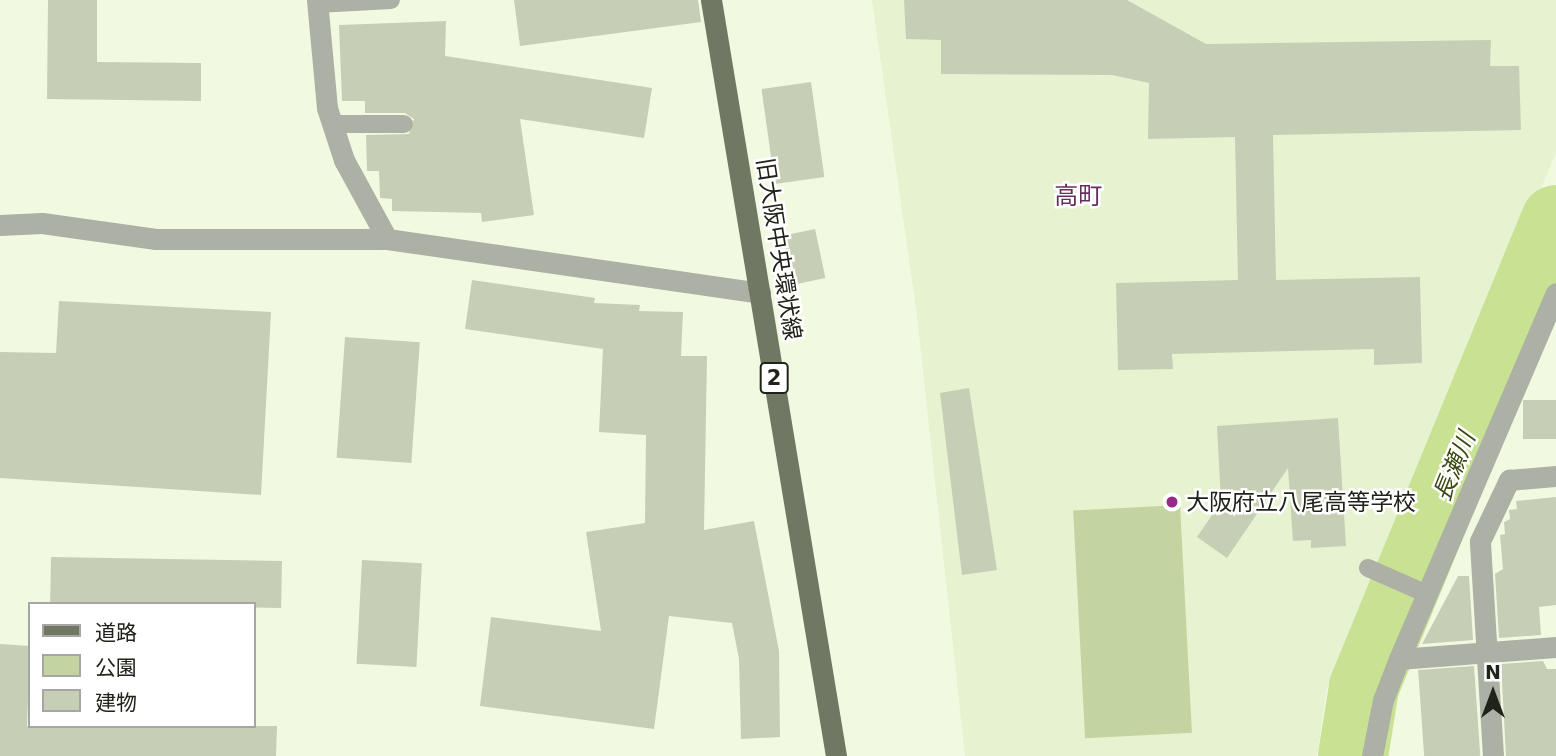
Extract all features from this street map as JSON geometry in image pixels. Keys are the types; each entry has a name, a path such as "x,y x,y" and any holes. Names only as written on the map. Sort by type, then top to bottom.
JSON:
{"main road":[{"name":"旧大阪中央環状線","path":"711,0 836,756"}],"street":[{"path":"317,2 332,124 344,160 387,239"},
{"path":"0,225 42,223 156,239 387,239 760,293"},
{"path":"1372,756 1383,700 1425,593 1555,297"},
{"path":"1493,756 1484,653 1480,541 1509,480 1556,476"},
{"path":"1399,659 1556,647"}],"lane":[{"path":"317,2 391,0"},
{"path":"332,124 404,124"},
{"path":"1368,568 1425,593"}],"shaded area":[{"name":"大阪府立八尾高等学校","path":"872,0 1556,0 1556,153 1327,688 1317,756 965,756 917,316"}],"green space":[{"path":"1180,505 1192,733 1085,738 1073,511"}],"building":[{"path":"48,0 97,0 97,62 201,63 201,101 47,99"},
{"path":"514,0 698,0 701,22 520,46"},
{"path":"904,0 1127,0 1206,44 1491,40 1490,66 1519,66 1521,130 1273,135 1276,280 1420,277 1422,363 1374,365 1374,349 1172,354 1173,369 1118,370 1116,283 1238,280 1235,137 1148,139 1149,83 1112,75 941,74 941,40 906,39"},
{"path":"446,21 445,56 652,88 644,138 520,119 534,215 482,222 481,213 392,211 392,199 380,198 379,171 367,171 366,135 409,134 414,119 405,113 365,113 365,101 342,101 339,25"},
{"path":"811,82 824,177 775,184 761,89"},
{"path":"815,229 825,278 793,285 783,236"},
{"path":"472,280 595,298 594,303 640,305 639,311 683,312 681,356 707,356 704,530 754,521 779,651 780,737 741,739 739,659 732,623 669,616 654,729 480,706 491,617 601,631 586,532 645,523 646,435 599,432 603,349 465,329"},
{"path":"59,301 271,312 261,495 0,478 0,352 56,353"},
{"path":"345,337 420,342 411,463 337,458"},
{"path":"969,388 997,570 962,575 940,393"},
{"path":"1523,400 1556,400 1556,439 1523,439"},
{"path":"1338,418 1346,546 1311,548 1311,540 1293,541 1288,468 1227,558 1197,537 1221,502 1217,426"},
{"path":"1556,497 1556,605 1539,607 1541,635 1499,638 1495,574 1503,569 1500,535 1505,534 1504,522 1510,519 1509,510 1517,509 1516,501"},
{"path":"51,557 282,561 281,608 256,608 256,602 50,602"},
{"path":"362,560 422,563 416,667 357,664"},
{"path":"1458,576 1469,576 1473,640 1422,644"},
{"path":"0,644 28,646 28,728 277,726 276,756 0,756"},
{"path":"1543,661 1547,669 1556,669 1556,756 1506,756 1501,664"},
{"path":"1474,666 1480,756 1424,756 1418,670"}],"waterway":[{"name":"長瀬川","path":"1353,756 1364,687 1556,220"}],"place":[{"name":"大阪府立八尾高等学校","path":"1172,502"}],"district":[{"name":"高町","path":"1078,197"}]}
